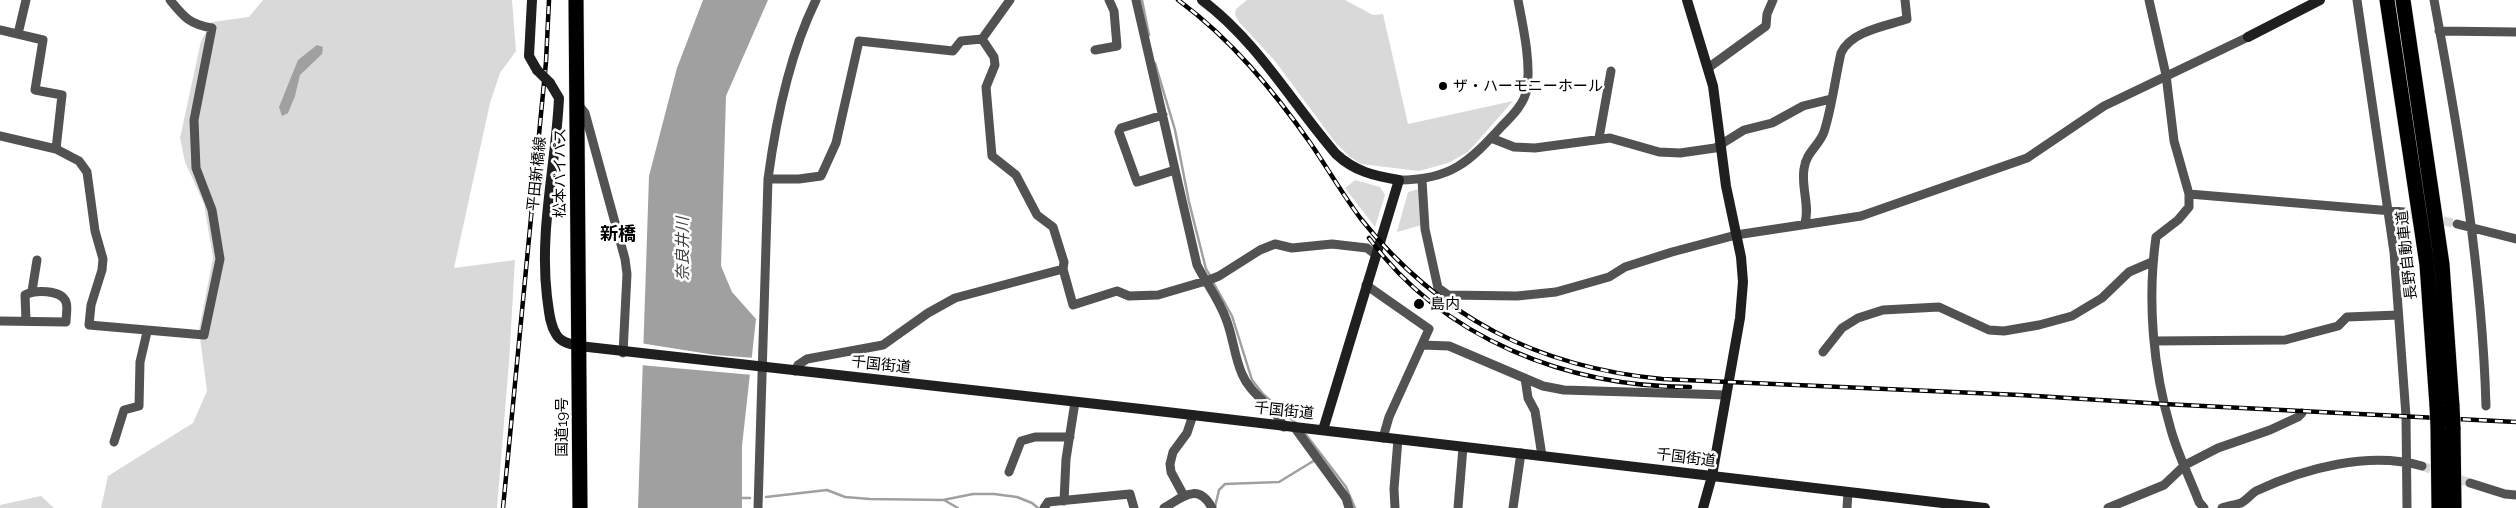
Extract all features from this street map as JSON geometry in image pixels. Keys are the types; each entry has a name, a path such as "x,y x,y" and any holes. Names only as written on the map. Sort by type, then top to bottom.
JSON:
{"highway":[{"name":"松本バイパス","path":"576,0 579,346"},
{"name":"長野自動車道","path":"2387,0 2427,266 2445,406 2453,428 2454,508"},
{"name":"長野自動車道","path":"2403,0 2442,264 2445,406 2438,427 2438,508"},
{"name":"国道19号","path":"579,346 580,508"}],"street":[{"path":"18,34 26,0"},
{"path":"0,136 56,149 79,161 87,172 95,231 103,260 102,270 91,305 89,325 148,332 204,335 220,259 212,210 196,168 194,120 212,28 195,25 170,0"},
{"name":"平田新橋線","path":"532,0 529,56 537,70 550,83 559,98 545,233 546,281 551,321 556,334 562,341 579,346"},
{"path":"758,508 758,367 768,179 773,146 794,56 805,23 816,0"},
{"path":"982,39 1010,0"},
{"path":"1095,50 1117,46 1114,11 1109,0"},
{"path":"1136,0 1197,265 1210,279 1227,321 1242,374 1256,396 1295,428 1346,498 1350,508"},
{"path":"1202,0 1221,14 1255,50 1345,163 1363,172 1399,180 1422,180 1466,163 1516,112 1524,98 1527,87 1524,35 1518,0"},
{"path":"1687,0 1708,68 1716,104 1726,186 1742,270 1742,297 1726,395 1712,476 1703,508"},
{"path":"1708,68 1766,26 1767,14 1773,0"},
{"path":"1805,223 1807,208 1803,183 1804,167 1810,150 1823,136 1843,48 1860,34 1907,19 1905,0"},
{"path":"2149,0 2166,75 2174,141 2189,194 2189,207 2178,220 2156,237 2152,262 2154,341 2164,404 2171,432 2199,502 2204,508"},
{"path":"1422,180 1425,229 1438,288 1448,295 1517,296 1556,292 1609,277 1625,267 1672,252 1736,235 1861,216 2027,158 2104,106 2320,0"},
{"path":"2357,0 2386,209 2394,252 2406,416 2407,508"},
{"path":"2434,0 2472,228 2481,300 2486,406"},
{"path":"0,30 43,40 35,90 62,94 56,149"},
{"path":"2439,31 2516,32"},
{"path":"768,179 799,179 821,176 836,143 860,42 952,51 961,40 982,39"},
{"path":"982,39 994,56 995,65 986,87 992,156 1016,175 1037,215 1053,227 1064,262 1062,269 1073,305 1117,291 1129,296 1158,294 1210,279 1260,250 1275,244 1292,248 1332,244 1367,248 1376,255"},
{"path":"1598,138 1611,71"},
{"path":"1491,138 1514,147 1535,148 1591,142 1598,138 1610,138 1659,152 1680,153 1715,148 1744,130 1772,123 1803,106 1830,99"},
{"path":"577,104 586,112 626,265 626,353"},
{"path":"1163,115 1122,128 1119,132 1137,182 1175,170"},
{"path":"578,137 594,141"},
{"path":"1323,430 1399,180"},
{"path":"2189,194 2404,212"},
{"path":"2456,224 2516,238"},
{"path":"32,291 37,260"},
{"path":"1823,352 1842,328 1858,318 1883,310 1940,307 1989,330 2004,331 2047,323 2072,316 2102,298 2129,272 2152,262"},
{"path":"795,371 798,365 807,359 882,345 928,313 955,298 1062,269"},
{"path":"1366,285 1429,329 1389,417 1384,438"},
{"path":"0,321 66,322 66,302 63,297 43,290 32,291 25,295 26,321"},
{"path":"2154,341 2285,340 2338,326 2347,317 2398,315"},
{"path":"114,442 124,410 139,406 140,362 148,332"},
{"path":"1422,344 1448,346 1544,386 1564,390 1726,395"},
{"name":"千国街道","path":"579,346 626,353 1521,453 1848,492 1938,505 1985,508"},
{"path":"1525,378 1528,398 1535,411 1542,456"},
{"path":"1064,501 1066,459 1075,402"},
{"path":"2108,508 2164,485 2185,466 2218,448 2270,430 2298,417 2302,413"},
{"path":"1184,496 1170,464 1174,452 1187,433 1193,416"},
{"path":"1008,472 1021,441 1035,437 1070,437"},
{"path":"1395,508 1394,489 1398,439"},
{"path":"1458,508 1463,447"},
{"path":"1514,508 1521,453"},
{"path":"2222,508 2242,503 2255,492 2290,478 2344,462 2406,462 2422,466"},
{"path":"2470,483 2505,494 2516,495"},
{"path":"1164,508 1192,492 1199,494 1212,508"},
{"path":"1848,492 1848,508"},
{"path":"1044,508 1048,502 1130,494 1134,508"}],"shaded area":[{"path":"263,0 512,0 516,51 500,73 490,103 454,268 515,260 497,508 101,508 108,476 193,423 207,391 199,330 213,258 204,204 185,162 180,138 201,41 212,22 249,17"},
{"path":"1247,0 1345,0 1373,15 1383,14 1408,124 1513,101 1468,152 1448,163 1419,171 1361,164 1349,156 1335,142 1275,61 1239,22 1235,15 1236,9"},
{"path":"1355,180 1380,187 1385,195 1375,227 1345,188"},
{"path":"1419,189 1422,225 1397,232 1408,192"},
{"path":"41,496 54,508 0,508 0,505"}],"water":[{"name":"奈良井川","path":"703,0 768,0 726,96 721,266 732,292 756,319 742,446 742,508 638,508 649,176 677,68"},
{"path":"317,45 323,47 322,54 300,75 295,96 288,113 282,116 279,107 298,60"}],"pier":[{"path":"640,343 715,355 755,358 753,375 640,365"}],"waterway":[{"path":"1142,0 1149,35"},
{"path":"1155,63 1175,130 1189,202 1206,269 1211,277"},
{"path":"1213,282 1232,316 1252,380 1263,394 1297,424"},
{"path":"1304,432 1346,487 1355,508"},
{"path":"1215,507 1219,490 1225,484 1279,482 1315,460"},
{"path":"766,497 827,490 845,497 870,499 943,500 973,494 994,494 1017,497 1032,503 1038,508"},
{"path":"739,498 750,498"},
{"path":"944,500 958,508"}],"tunnel":[{"path":"2404,212 2457,224"},
{"path":"2422,466 2470,483"}],"railway":[{"path":"503,508 546,62 549,0"},
{"path":"1178,0 1216,31 1250,66 1297,124 1361,219 1392,254 1424,284 1458,310 1495,332 1533,349 1574,363 1617,373 1662,379 2020,395 2516,422"},
{"path":"1369,238 1399,273 1433,304 1471,330 1512,350 1554,366 1599,378 1644,385 1690,387"}],"place":[{"name":"ザ・ハーモニーホール","path":"1443,86"},
{"name":"島内","path":"1419,304"}],"district":[{"name":"新橋","path":"618,235"}]}
